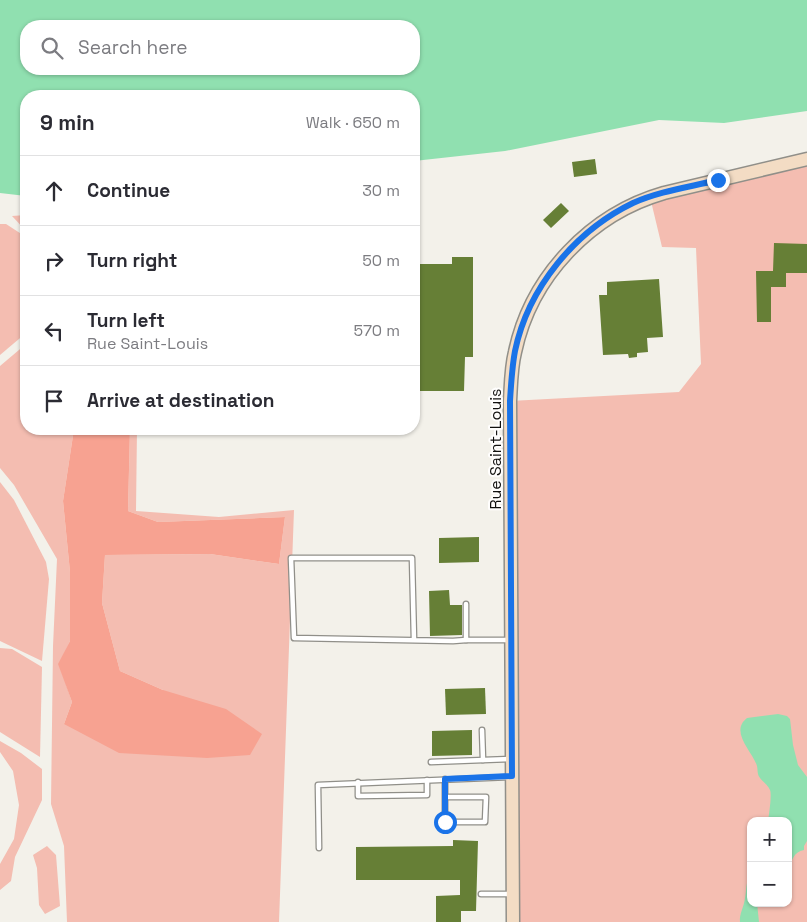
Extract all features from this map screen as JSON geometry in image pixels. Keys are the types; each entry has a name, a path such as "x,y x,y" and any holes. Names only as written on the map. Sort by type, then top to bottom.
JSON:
{"street":[{"name":"Rue Saint-Louis","path":"513,922 510,410 511,377 520,332 541,288 560,261 580,240 606,220 634,203 664,193 807,160"}],"lane":[{"path":"414,640 412,558 291,558 294,638 414,640 512,640"},
{"path":"466,604 466,640"},
{"path":"482,730 483,760"},
{"path":"432,762 512,759"},
{"path":"319,848 318,784 512,776"},
{"path":"445,779 445,797 445,822 485,822 486,797 445,797"},
{"path":"358,782 358,796 427,795 427,780"},
{"path":"481,894 513,894"}],"shaded area":[{"path":"0,0 807,0 807,111 724,123 659,120 505,151 420,160 420,90 20,90 20,195 0,193"},
{"path":"807,159 807,922 513,922 510,401 679,392 701,364 696,248 662,247 650,197"},
{"path":"20,215 20,225 12,216"},
{"path":"0,224 6,224 20,233 20,338 0,355"},
{"path":"20,349 20,435 73,435 63,501 70,572 70,641 59,664 72,702 64,724 163,690 120,671 102,603 105,555 210,554 279,564 285,517 158,522 128,511 130,435 137,435 136,511 219,517 294,510 279,922 67,922 64,846 51,804 53,646 57,559 14,485 0,468 0,366"},
{"path":"73,435 130,435 128,511 158,522 285,517 279,564 210,554 105,555 102,603 120,671 163,690 226,709 262,734 250,755 207,758 119,753 64,724 72,702 58,664 70,641 70,572 63,501"},
{"path":"0,482 14,500 46,562 49,579 42,661 0,641"},
{"path":"0,648 12,649 42,667 40,757 0,732"},
{"path":"778,714 787,716 790,719 798,765 807,777 807,841 804,850 797,853 792,860 792,817 769,817 771,792 759,777 755,760 741,736 740,729 747,718"},
{"path":"0,741 21,753 42,769 42,800 15,857 11,881 0,890 0,864 14,839 19,805 13,771 0,752"},
{"path":"47,846 56,855 60,906 45,914 39,905 37,868 33,855"},
{"path":"747,883 747,907 757,907 759,922 740,922"}],"building":[{"path":"595,159 597,174 574,177 572,162"},
{"path":"561,203 569,211 551,228 543,220"},
{"path":"774,243 807,244 807,273 786,273 786,287 771,287 771,322 757,322 756,271 773,271"},
{"path":"452,257 473,257 473,357 465,357 464,391 420,391 420,264 452,264"},
{"path":"659,279 663,337 647,338 648,352 637,353 637,357 629,358 628,354 603,355 599,295 607,295 607,282"},
{"path":"479,537 479,562 439,563 439,538"},
{"path":"449,590 450,605 462,605 462,635 430,636 429,591"},
{"path":"485,688 486,714 446,715 445,689"},
{"path":"472,730 472,755 432,756 432,731"},
{"path":"453,840 478,841 476,911 461,911 461,922 436,922 436,896 460,895 460,880 356,880 356,847 453,846"}],"route":[{"path":"445,822 445,779 512,776 510,401 513,362 520,332 533,302 550,274 580,240 606,220 624,208 650,197 718,180"}]}
